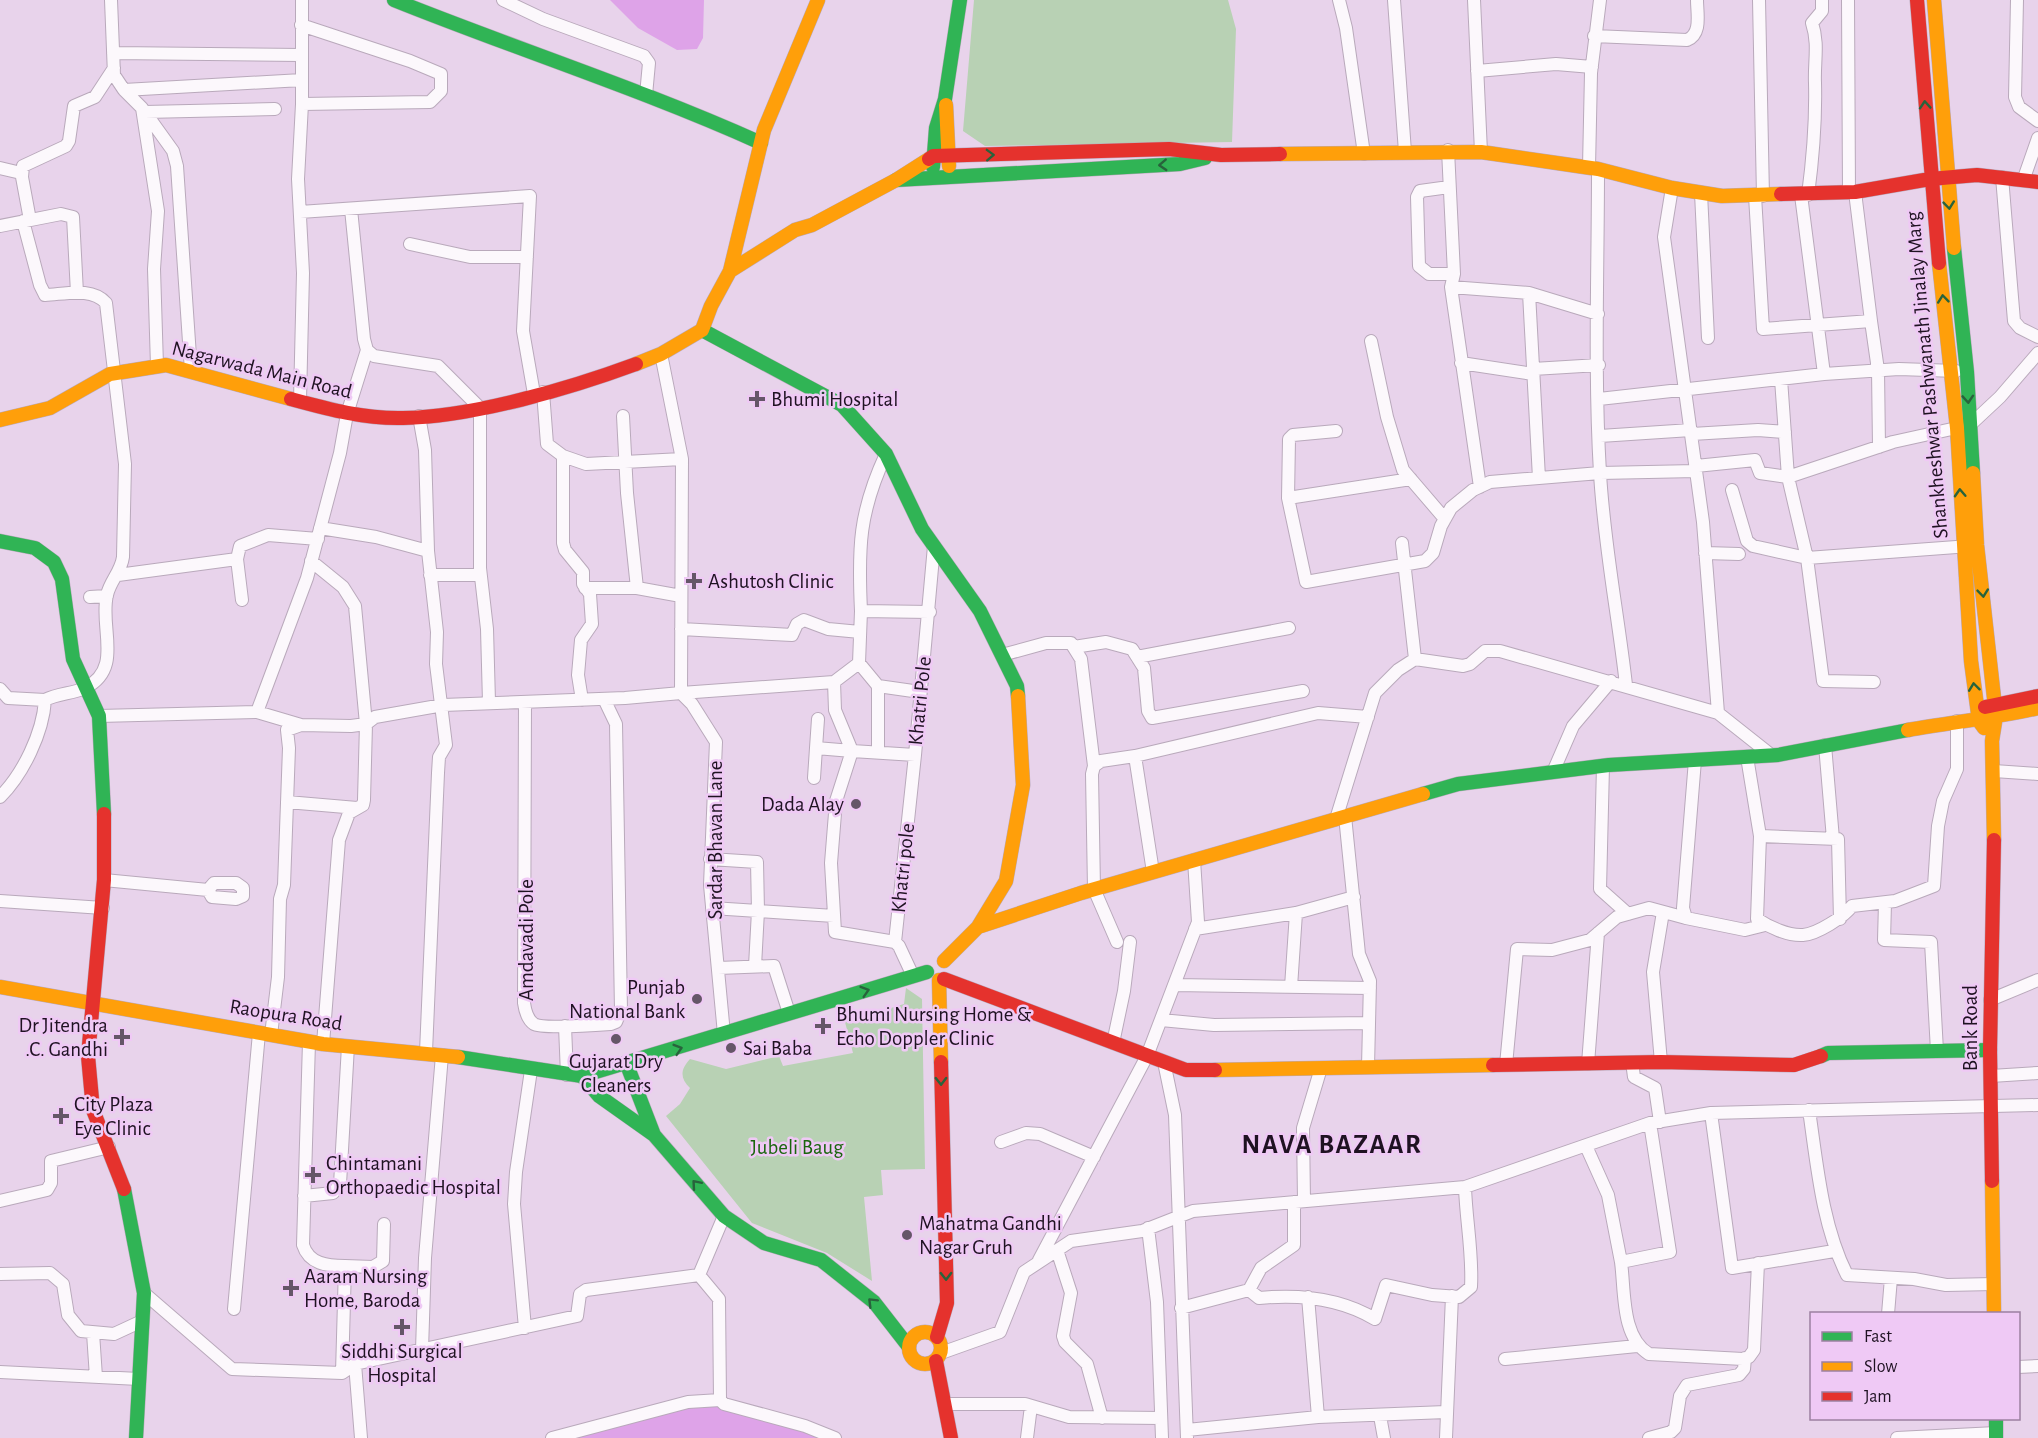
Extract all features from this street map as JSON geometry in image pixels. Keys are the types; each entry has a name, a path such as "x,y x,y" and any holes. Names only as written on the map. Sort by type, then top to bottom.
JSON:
{"street":[{"path":"111,0 114,75 124,90 144,110 173,151 177,165 191,371"},
{"path":"300,400 303,273 298,179 302,104 302,0"},
{"path":"394,0 503,44 646,95 761,143"},
{"path":"503,0 543,19 644,56 649,63 646,95"},
{"path":"818,0 761,143 730,271 711,306 702,330 842,405 886,454 922,529 980,611 1017,686 1023,785 1006,881 978,927"},
{"path":"933,179 936,128 945,99 960,0"},
{"path":"1339,0 1346,27 1364,154"},
{"path":"1394,0 1405,152"},
{"path":"1474,0 1481,152"},
{"path":"1600,0 1592,67 1600,473 1612,591 1617,612 1626,685"},
{"path":"1594,36 1687,40 1693,38 1697,31 1696,0"},
{"path":"1759,0 1759,196 1763,329 1871,321"},
{"path":"1821,0 1822,11 1812,23 1817,38 1815,82 1817,106 1804,195 1816,325 1824,374"},
{"path":"1848,0 1852,192 1878,370 1879,447"},
{"name":"Shankheshwar Pashwanath Jinalay Marg","path":"1917,0 1930,179 1952,371 1963,427 1963,546 1978,715 1992,741"},
{"path":"1934,0 1947,178 1966,372 1963,427"},
{"path":"2017,0 2015,97 2019,107 2038,121"},
{"path":"301,25 410,61 441,74 441,91 430,102 302,104"},
{"path":"113,53 301,55"},
{"path":"1477,71 1556,64 1592,67"},
{"path":"0,692 8,698 45,700 86,687 106,668 109,654 106,596 118,575 123,557 125,464 106,303 99,295 77,293 45,295 42,291 26,220 21,173 27,162 66,146 69,141 74,106 95,98 114,68"},
{"path":"124,90 302,80"},
{"path":"945,99 950,156 948,179"},
{"path":"144,110 275,109"},
{"path":"144,110 158,211 154,269 157,366"},
{"path":"2024,178 2038,138"},
{"path":"730,271 795,230 812,225 896,180 933,156 1169,149 1221,154 1364,154 1448,150 1481,152 1594,168 1672,188 1722,196 1852,192 1930,179 1977,175 2024,178 2038,182"},
{"path":"1448,150 1453,280 1461,363 1479,487"},
{"path":"896,180 948,179 1180,164 1221,154"},
{"path":"0,168 21,173"},
{"path":"2002,177 2014,321 2020,328 2038,337"},
{"path":"1449,187 1426,189 1420,191 1417,197 1419,266 1429,274 1529,293 1598,314"},
{"path":"1672,188 1664,237 1696,468 1718,713"},
{"path":"1701,193 1708,338"},
{"path":"300,212 530,196 523,331 547,444 563,456 586,464 682,459"},
{"path":"257,712 311,561 340,453 346,414 367,350 351,209"},
{"path":"0,226 61,214 73,217 77,293"},
{"path":"410,244 470,257 527,257"},
{"path":"1529,293 1539,478"},
{"name":"Nagarwada Main Road","path":"0,420 50,408 115,373 166,365 346,414 404,418 480,408 595,379 661,354 702,330"},
{"path":"1371,341 1387,417 1403,470 1445,519"},
{"path":"367,350 375,356 438,366 480,408 480,575 487,629 489,702"},
{"path":"1336,431 1293,435 1289,439 1288,498 1306,582 1425,561 1433,553 1451,508 1479,487 1490,482 1696,468 1755,460 1760,473 1788,477 1879,447 1963,427 2000,397 2038,353"},
{"path":"661,354 682,459 681,693"},
{"path":"1461,363 1533,371 1599,365"},
{"path":"1599,399 1878,370 1966,372"},
{"path":"1781,379 1788,477 1807,558 1823,681 1874,682"},
{"path":"419,416 425,450 428,551 437,632 436,664 443,705 446,745 439,757 426,1052"},
{"path":"624,416 627,493 637,588"},
{"name":"Bank Road","path":"1963,427 1996,710 1992,741 1995,865 1989,1050 1992,1105 1994,1312"},
{"path":"1600,436 1758,430 1785,432"},
{"path":"878,753 878,686 859,663 861,610 859,561 864,513 870,488 886,454"},
{"path":"563,456 563,543 565,550 583,572 585,588 590,594 592,624 580,640 578,675 582,700"},
{"path":"1288,498 1411,479"},
{"path":"1731,490 1747,541 1754,546 1807,558 1977,545"},
{"path":"242,600 237,559 240,546 268,535 319,534 376,537 428,551"},
{"path":"0,541 35,548 54,562 62,579 73,659 99,716 105,828 104,880 88,1056 93,1110 122,1179 144,1293 136,1438"},
{"path":"1402,543 1402,565 1415,659"},
{"name":"Khatri Pole","path":"816,748 915,755 930,612 934,546"},
{"path":"1705,553 1739,554"},
{"path":"118,575 237,559"},
{"path":"311,561 343,587 355,606 366,724 364,801 363,805 349,813 339,840 323,1044"},
{"path":"430,575 480,575"},
{"path":"585,588 637,588 681,596"},
{"path":"90,597 106,596"},
{"path":"861,610 930,612"},
{"path":"681,629 792,635 797,624 804,620 828,629 860,632"},
{"path":"1137,657 1289,627"},
{"path":"1074,648 1106,642 1132,649 1144,668 1148,711 1152,718 1303,692"},
{"path":"1002,655 1046,643 1071,643 1081,659 1094,765 1094,889 1123,942 1124,992 1113,1043"},
{"path":"1368,1067 1370,981 1359,954 1341,818 1375,693 1398,670 1415,659 1462,666 1470,664 1485,651 1500,651 1718,713 1771,755"},
{"path":"99,716 257,712 301,725 366,724 375,717 443,705 603,699 834,682 859,663"},
{"path":"1553,772 1573,726 1611,681"},
{"path":"834,682 835,710 852,751 836,801 831,863 835,932 895,942"},
{"path":"878,686 920,692"},
{"name":"Sardar Bhavan Lane","path":"681,693 692,704 716,742 710,860 712,908 724,1034"},
{"path":"978,927 1094,889 1458,784 1603,766 1771,755 1960,720 2038,696"},
{"name":"Amdavadi Pole","path":"525,702 527,723 525,1010 531,1022 536,1026 565,1026 611,1024 615,1022 621,1010 615,724 603,699"},
{"path":"0,797 20,771 44,716 45,700"},
{"path":"1996,710 2038,708"},
{"path":"1094,765 1101,761 1135,756 1318,713 1368,717"},
{"path":"814,778 818,719"},
{"path":"1747,757 1760,836 1757,919 1765,924 1804,935 1840,919 1852,906 1885,903 1934,886 1938,826 1943,801 1957,769 1960,720"},
{"path":"234,1309 265,1034 278,977 290,748 287,730 301,725"},
{"path":"1825,745 1833,839"},
{"name":"Khatri pole","path":"914,976 895,942 915,755"},
{"path":"1135,756 1153,872"},
{"path":"1686,918 1683,908 1695,760"},
{"path":"1603,766 1600,889 1628,914"},
{"path":"1994,771 2038,774"},
{"path":"287,802 357,808"},
{"path":"1760,836 1838,839 1840,919"},
{"path":"710,860 758,862 755,966"},
{"path":"1038,1263 1147,1056 1161,1020 1198,922 1194,860"},
{"path":"104,880 208,890"},
{"path":"1195,929 1296,913 1353,897"},
{"path":"0,901 103,908"},
{"path":"1885,903 1884,940 1931,942 1937,1051"},
{"path":"712,908 834,916"},
{"path":"1506,1065 1517,949 1552,950 1590,940 1617,917 1649,908 1745,930 1765,924"},
{"path":"1661,1062 1653,972 1664,912"},
{"path":"1291,987 1296,913"},
{"name":"Raopura Road","path":"0,987 309,1042 426,1052 531,1070 582,1076 627,1065 914,976 937,977 932,961 944,961 978,927"},
{"path":"1588,1064 1598,933"},
{"path":"718,968 774,966 789,1013"},
{"path":"937,1337 947,1303 937,977 1186,1070 1632,1062 1794,1065 1828,1053 1989,1050"},
{"path":"1990,1000 2037,982"},
{"path":"1174,985 1370,988"},
{"path":"1161,1020 1214,1025 1369,1023"},
{"path":"565,1026 567,1075"},
{"path":"309,1042 303,1245 305,1253 315,1262 373,1267 383,1261 384,1224"},
{"path":"304,1196 333,1192 340,1184 348,1046"},
{"path":"422,1350 425,1258 442,1054"},
{"path":"1164,1062 1175,1115 1187,1434 1318,1417 1446,1413"},
{"path":"1621,1262 1670,1252 1655,1123 1655,1088 1635,1077 1632,1062"},
{"path":"627,1065 654,1135"},
{"path":"1181,1308 1250,1290 1261,1268 1294,1245 1303,1128 1321,1068"},
{"path":"525,1328 514,1204 516,1172 531,1070"},
{"path":"1991,1076 2038,1073"},
{"path":"582,1076 599,1096 654,1135 724,1216 764,1243 821,1260 874,1302 909,1347 911,1357 934,1359 1000,1332 1024,1272 1071,1241 1148,1228 1193,1211 1465,1187 1655,1123 1711,1113 2038,1105"},
{"path":"1809,1110 1817,1171 1834,1251 1846,1275 1891,1278 1946,1286 1994,1284"},
{"path":"1711,1113 1732,1268 1834,1251"},
{"path":"1001,1142 1026,1133 1040,1134 1094,1157"},
{"path":"1586,1146 1608,1195 1621,1262 1630,1333 1637,1346 1649,1354 1745,1358"},
{"path":"0,1201 47,1190 51,1183 51,1161 109,1148"},
{"path":"1250,1290 1259,1298 1285,1295 1308,1297 1356,1308 1375,1319 1386,1285 1459,1297 1471,1287 1472,1264 1467,1239 1465,1187"},
{"path":"699,1275 724,1216"},
{"path":"1148,1228 1157,1302 1162,1438"},
{"path":"1057,1250 1071,1293 1063,1336 1065,1342 1087,1364 1102,1418"},
{"path":"1649,1438 1671,1432 1675,1428 1680,1396 1687,1385 1739,1375 1744,1369 1745,1358 1754,1350 1758,1263"},
{"path":"342,1373 345,1266"},
{"path":"0,1274 50,1274 63,1284 68,1315 81,1330 114,1334 142,1321"},
{"path":"144,1293 232,1369 342,1373 355,1364 577,1316 580,1294 586,1290 699,1275"},
{"path":"699,1275 719,1299 720,1400 724,1404 805,1426 835,1438"},
{"path":"1888,1312 1891,1278"},
{"path":"1446,1438 1452,1296"},
{"path":"1308,1297 1318,1417"},
{"path":"909,1347 917,1334 927,1332 937,1337 941,1344 934,1359 938,1438"},
{"path":"93,1333 96,1377"},
{"path":"1505,1359 1637,1346"},
{"path":"934,1359 951,1438"},
{"path":"355,1364 361,1438"},
{"path":"2020,1367 2038,1366"},
{"path":"0,1372 139,1379"},
{"path":"552,1438 688,1402 720,1400"},
{"path":"945,1404 1031,1406 1069,1417 1161,1418"},
{"path":"1027,1438 1031,1406"},
{"path":"1380,1416 1384,1438"},
{"path":"1897,1438 1996,1436 1996,1420"}],"green space":[{"path":"974,0 1228,0 1236,29 1232,142 985,146 963,131"},
{"name":"Jubeli Baug","path":"906,988 922,999 925,1169 881,1170 883,1195 864,1197 872,1281 827,1253 752,1223 666,1116 680,1104 690,1088 682,1074 690,1059 726,1069 779,1056 783,1066 853,1053 845,1022 904,1004"}],"shaded area":[{"path":"610,0 704,0 703,38 697,49 677,50 638,28"},
{"path":"720,1403 830,1438 565,1438 688,1404"}],"traffic: fast":[{"path":"394,0 624,87 761,143"},
{"path":"933,167 936,128 945,99 960,0"},
{"path":"896,180 1180,164 1205,158"},
{"path":"1954,248 1967,372 1973,473"},
{"path":"702,330 842,405 886,454 922,529 980,611 1017,686 1018,696"},
{"path":"0,541 35,548 54,562 62,579 73,659 99,716 104,814"},
{"path":"1423,794 1458,784 1609,765 1778,755 1908,730"},
{"path":"582,1076 927,972"},
{"path":"1821,1056 1828,1053 1990,1050"},
{"path":"458,1057 582,1076 599,1096 654,1135"},
{"path":"627,1065 654,1135 724,1216 764,1243 821,1260 874,1302 909,1347"},
{"path":"124,1189 144,1293 136,1438"},
{"path":"1996,1420 1996,1438"}],"traffic: slow":[{"path":"730,271 764,130 818,0"},
{"path":"1934,0 1954,248"},
{"path":"946,105 949,166"},
{"path":"1280,154 1481,152 1598,169 1672,188 1722,196 1781,194"},
{"path":"636,364 661,354 702,330 711,306 730,271 795,230 812,225 896,180 929,159"},
{"path":"1939,263 1957,428 1971,661 1979,721 1984,728"},
{"path":"0,420 50,408 110,374 166,365 291,399"},
{"path":"1973,473 1977,545 1996,716 1992,741 1994,840"},
{"path":"944,961 978,927 1006,881 1023,785 1018,696"},
{"path":"1908,730 2038,708"},
{"path":"978,927 1081,893 1423,794"},
{"path":"939,980 941,1062"},
{"path":"0,987 323,1044 458,1057"},
{"path":"1215,1070 1493,1065"},
{"path":"1992,1181 1994,1312"},
{"path":"925,1332 936,1337 941,1348 936,1359 925,1364 914,1359 909,1348 914,1337 925,1332"}],"traffic: jam":[{"path":"1917,0 1939,263"},
{"path":"929,159 933,156 1169,149 1221,155 1280,154"},
{"path":"1781,194 1855,192 1930,179 1977,175 2038,182"},
{"path":"291,399 332,410 374,417 403,418 460,413 521,400 636,364"},
{"path":"1985,707 2038,696"},
{"path":"104,814 104,880 88,1056 93,1110 124,1189"},
{"path":"1992,1181 1990,1050 1994,840"},
{"path":"944,979 1186,1070 1215,1070"},
{"path":"1493,1065 1661,1062 1794,1065 1821,1056"},
{"path":"937,1337 947,1303 941,1062"},
{"path":"936,1361 951,1438"}],"place":[{"name":"Bhumi Hospital","path":"757,399"},
{"name":"Ashutosh Clinic","path":"694,581"},
{"name":"Dada Alay","path":"856,804"},
{"name":"Punjab National Bank","path":"697,999"},
{"name":"Bhumi Nursing Home & Echo Doppler Clinic","path":"823,1026"},
{"name":"Dr Jitendra .C. Gandhi","path":"122,1037"},
{"name":"Gujarat Dry Cleaners","path":"616,1039"},
{"name":"Sai Baba","path":"731,1048"},
{"name":"City Plaza Eye Clinic","path":"61,1116"},
{"name":"Chintamani Orthopaedic Hospital","path":"313,1175"},
{"name":"Mahatma Gandhi Nagar Gruh","path":"907,1235"},
{"name":"Aaram Nursing Home, Baroda","path":"291,1288"},
{"name":"Siddhi Surgical Hospital","path":"402,1327"}],"district":[{"name":"NAVA BAZAAR","path":"1332,1144"}]}
